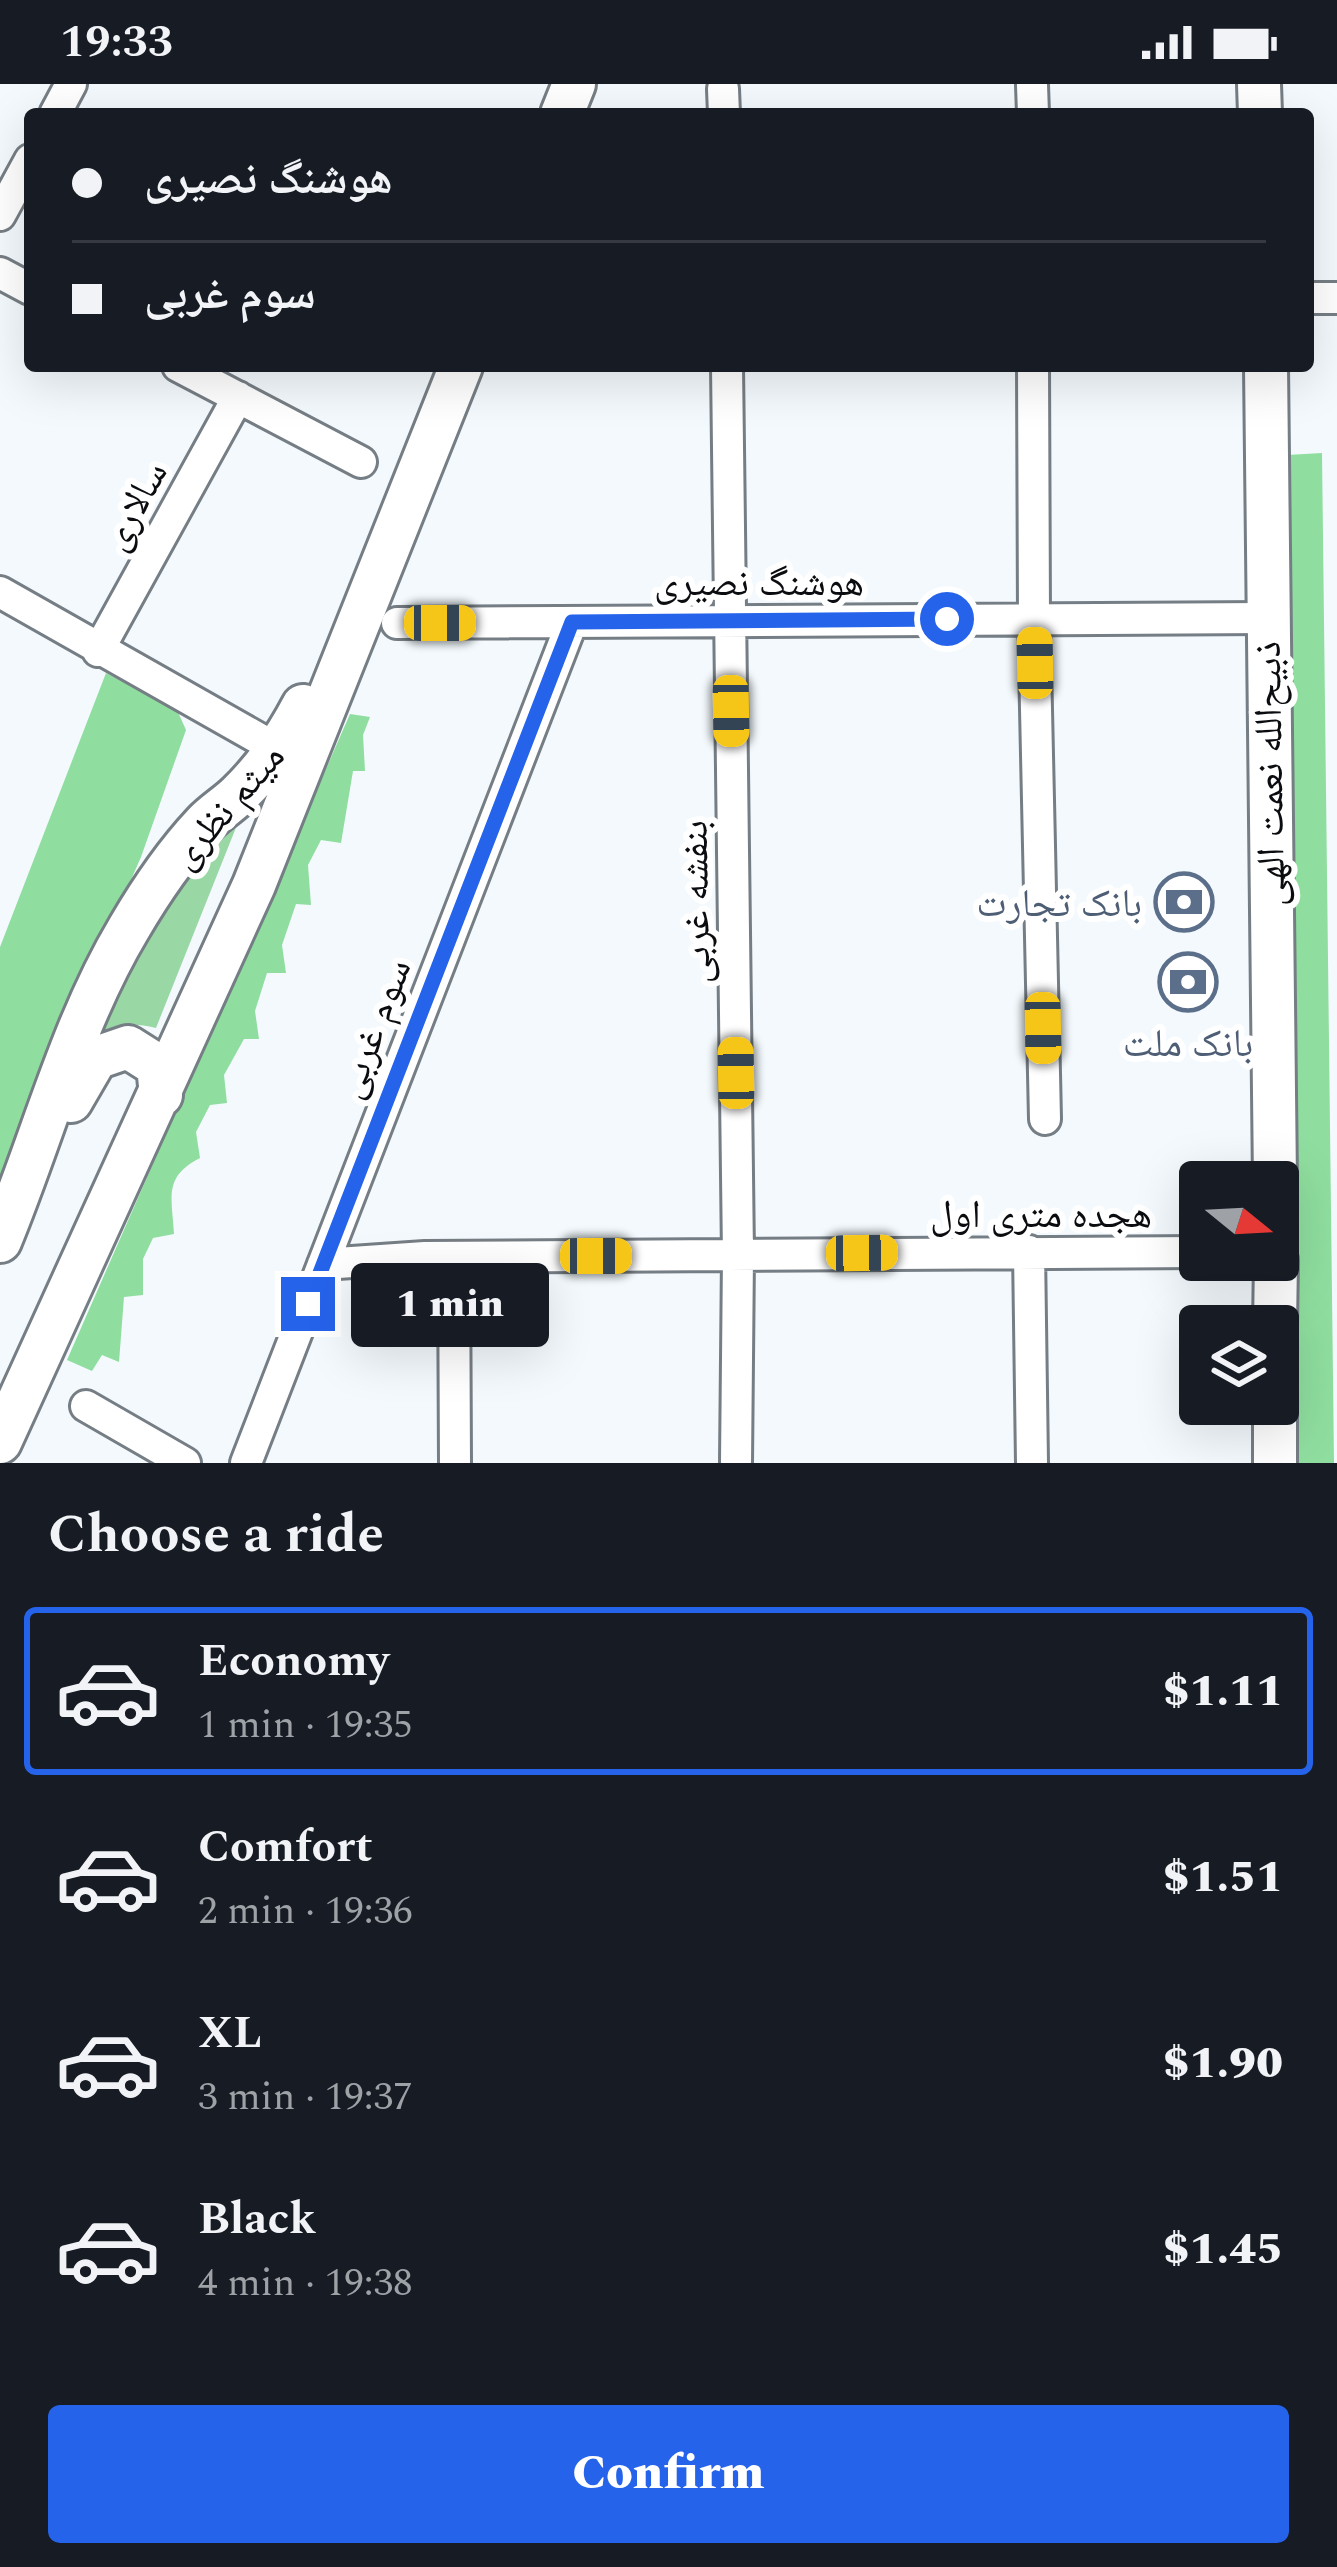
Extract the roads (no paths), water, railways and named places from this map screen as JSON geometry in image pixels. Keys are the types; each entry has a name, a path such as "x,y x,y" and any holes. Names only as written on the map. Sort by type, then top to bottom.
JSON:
{"main road":[{"name":"میثم نظری","path":"0,1241 105,973 166,871 205,824 279,751 339,640 447,372"},
{"name":"میثم نظری","path":"0,1442 254,885 459,372"},
{"name":"ذبیح‌الله نعمت الهی","path":"1266,372 1275,1161"},
{"path":"23,1185 96,1058 128,1047 143,1054 158,1066 161,1095"},
{"path":"1275,1425 1275,1463"}],"street":[{"path":"0,215 24,171"},
{"path":"201,372 238,397 361,462"},
{"name":"بنفشه غربی","path":"727,372 738,1255 736,1463"},
{"path":"1033,372 1046,1119"},
{"name":"سالاری","path":"98,651 238,397"},
{"path":"0,592 279,751"},
{"name":"هوشنگ نصیری","path":"397,623 1266,618"},
{"name":"سوم غربی","path":"246,1463 572,622"},
{"path":"1029,1251 1032,1463"},
{"name":"هجده متری اول","path":"323,1264 454,1258 1179,1252"},
{"path":"454,1258 455,1463"},
{"path":"86,1406 185,1463"}],"place":[{"name":"بانک تجارت","path":"1184,902"},
{"name":"بانک ملت","path":"1188,982"}]}
